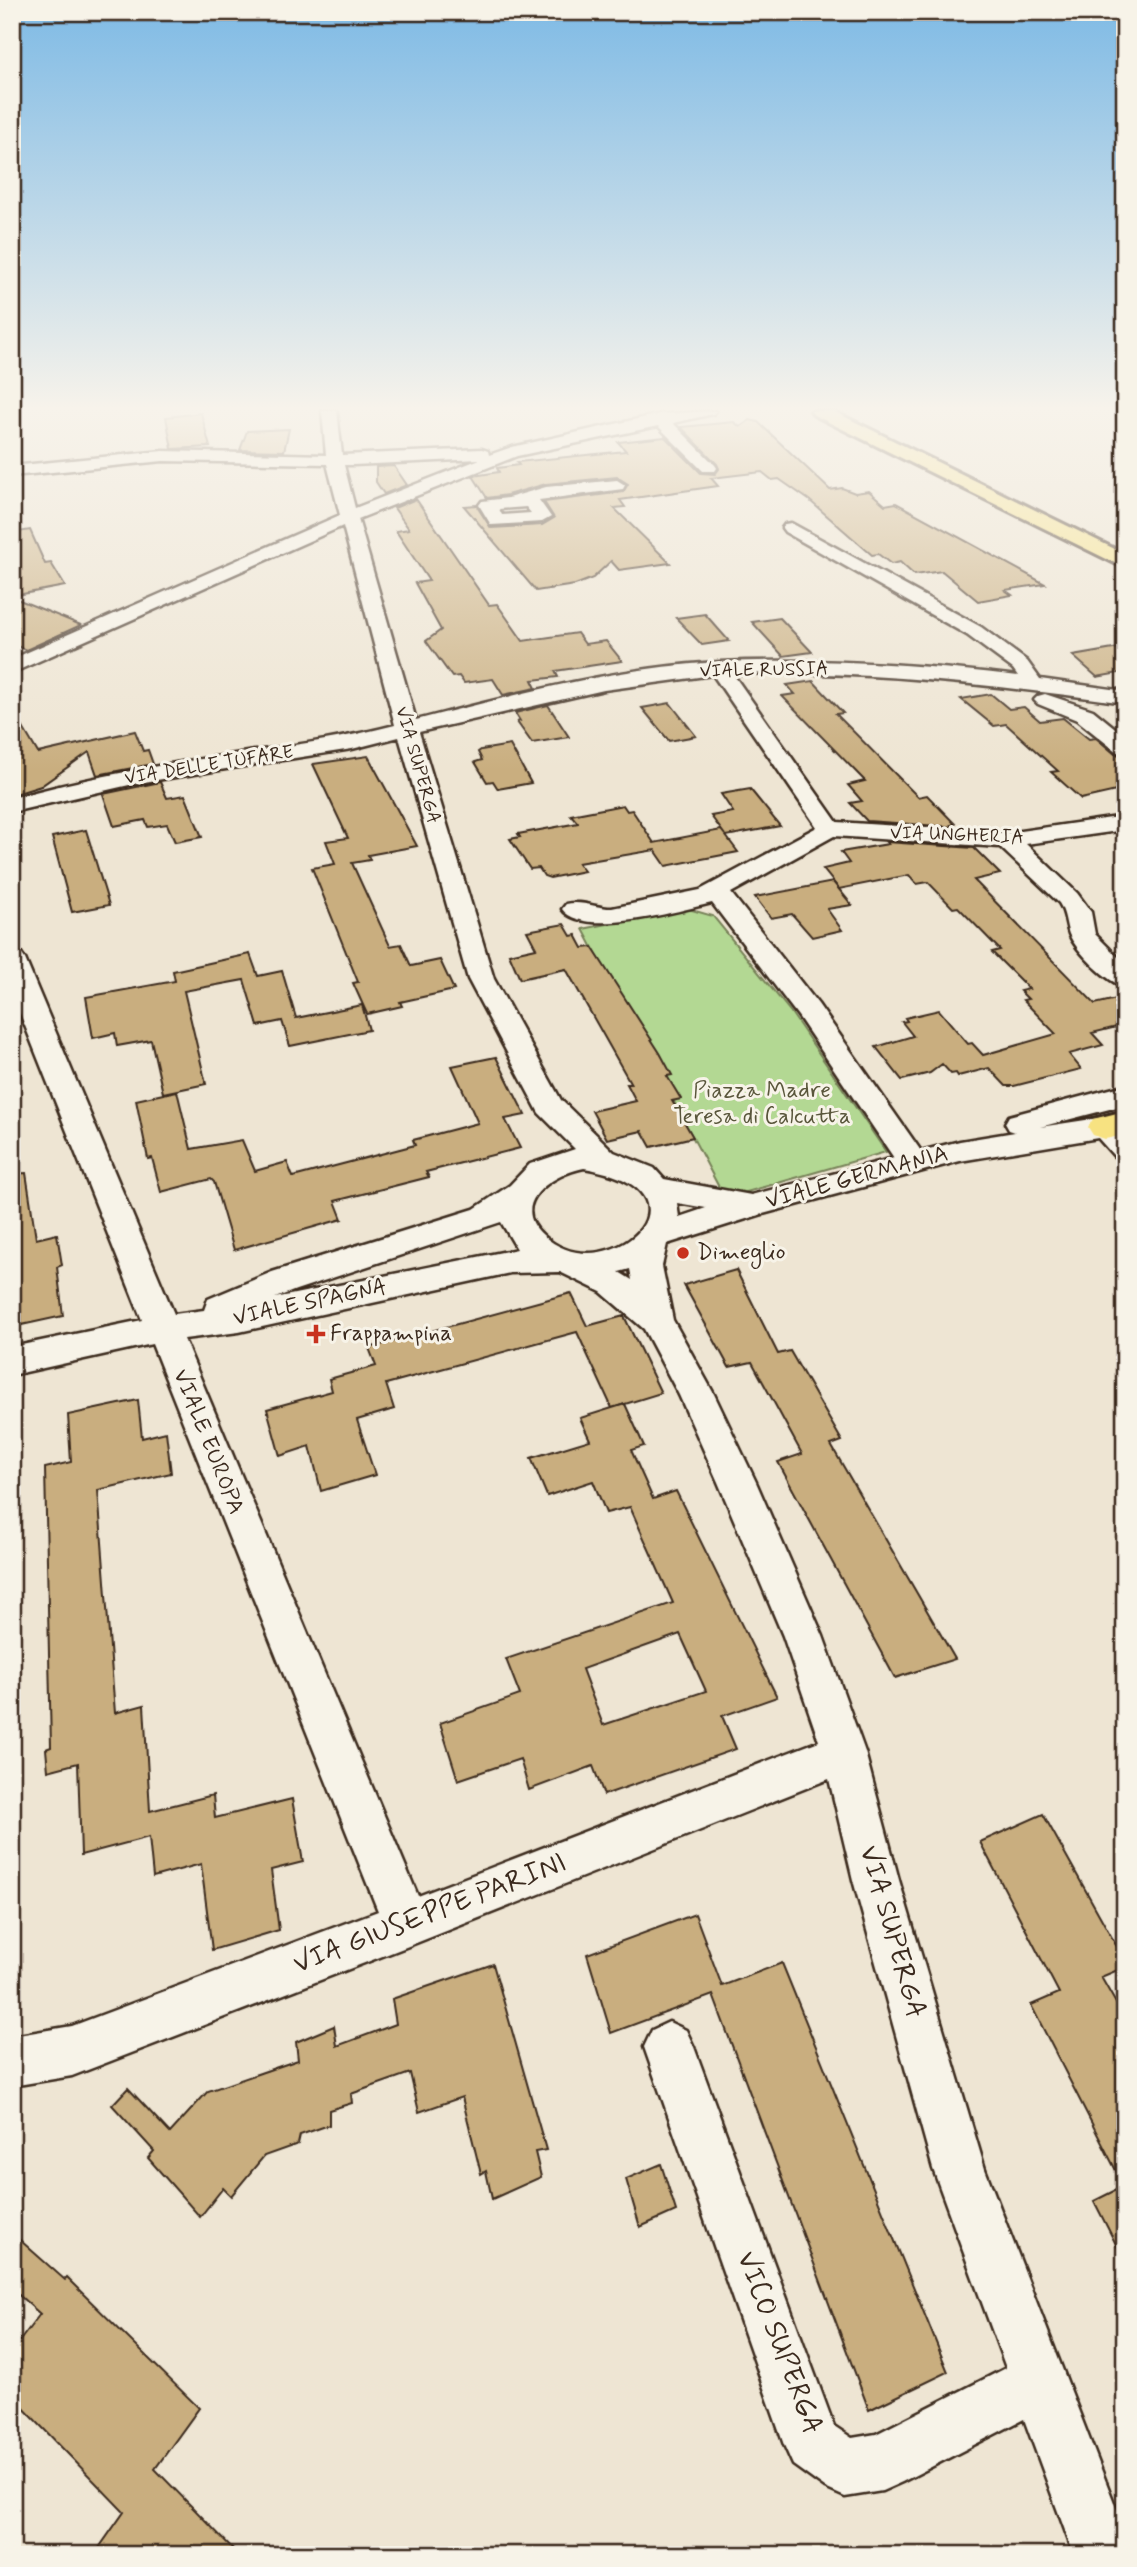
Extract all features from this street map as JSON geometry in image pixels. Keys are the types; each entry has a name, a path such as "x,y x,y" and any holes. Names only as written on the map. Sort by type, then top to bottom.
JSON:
{"highway":[{"path":"1065,531 1125,562"},
{"path":"1087,531 1125,549"}],"street":[{"path":"12,667 318,531"},
{"name":"VIA SUPERGA","path":"353,531 407,728 481,979 549,1106 603,1159"},
{"path":"796,531 974,631 1020,665 1034,685"},
{"path":"575,909 598,916 612,916 698,900 718,892 830,829 719,668"},
{"name":"VIALE RUSSIA","path":"407,728 632,679 719,668 861,670 1034,685 1125,697"},
{"path":"979,680 1074,709 1093,720 1125,747"},
{"name":"VIA DELLE TUFARE","path":"12,804 159,771 352,742 407,728"},
{"name":"VIA UNGHERIA","path":"830,829 1007,840 1037,838 1125,823"},
{"path":"1007,840 1069,898 1078,912 1082,934 1090,946 1125,979"},
{"path":"718,892 808,1010 913,1163"},
{"name":"VIALE EUROPA","path":"12,959 169,1328 406,1924"},
{"name":"VIALE GERMANIA","path":"960,1151 1028,1119 1125,1095"},
{"name":"VIA SUPERGA","path":"528,1183 549,1144 549,1106"},
{"name":"VIALE GERMANIA","path":"654,1240 754,1205 960,1151 1118,1133"},
{"path":"603,1159 625,1164 644,1175 658,1189 665,1216 654,1240 632,1257 610,1263 567,1262 535,1247 518,1228 515,1214 528,1183 565,1161 603,1159"},
{"name":"VIALE SPAGNA","path":"169,1328 284,1281 485,1217 528,1183"},
{"name":"VIALE GERMANIA","path":"658,1189 754,1205"},
{"path":"424,1235 443,1276"},
{"name":"VIA SUPERGA","path":"654,1240 646,1266 656,1320 696,1394 737,1482 803,1636 844,1752 876,1880 959,2169 1104,2555"},
{"name":"VIALE SPAGNA","path":"12,1361 169,1328 239,1319 510,1261 567,1262"},
{"name":"VIA SUPERGA","path":"567,1262 613,1283 656,1320"},
{"name":"VIA GIUSEPPE PARINI","path":"12,2061 72,2051 406,1924 844,1752"},
{"name":"VICO SUPERGA","path":"669,2047 813,2445 845,2468 882,2462 1039,2381"}],"green space":[{"name":"Piazza Madre Teresa di Calcutta","path":"685,908 713,916 790,1011 886,1152 736,1195 722,1193 583,929"}],"building":[{"path":"30,531 45,564 51,563 65,586 12,596 12,533"},
{"path":"396,531 438,531 489,605 497,604 523,641 577,633 585,644 606,641 622,661 555,671 558,677 532,680 536,688 503,695 493,679 464,683 459,676 452,677 426,641 441,630 415,583 429,581"},
{"path":"485,531 637,531 670,563 619,570 611,561 593,578 575,585 536,591"},
{"path":"844,531 947,531 1045,584 1005,590 1012,595 978,601 942,571 914,575 900,562 891,564 878,554 872,555"},
{"path":"12,597 81,625 26,650 12,644"},
{"path":"705,614 729,641 702,645 676,618"},
{"path":"780,618 812,652 783,656 752,622"},
{"path":"1125,647 1125,672 1097,677 1073,656"},
{"path":"813,681 843,713 836,714 918,797 927,795 955,824 951,825 953,827 867,821 850,803 862,801 848,785 865,781 782,696 795,694 787,685"},
{"path":"991,694 1009,709 1024,707 1040,721 1063,718 1089,739 1096,738 1115,754 1125,756 1125,789 1081,799 1051,772 1058,771 1006,724 994,726 961,699"},
{"path":"670,703 696,736 669,741 642,708"},
{"path":"548,705 569,737 532,743 517,722 520,721 515,713"},
{"path":"12,709 38,753 135,731 143,751 148,750 153,764 97,775 89,752 41,786 12,795"},
{"path":"510,745 531,783 498,789 493,781 487,782 475,762 482,760 478,752 481,750"},
{"path":"368,756 417,846 368,855 370,860 352,863 390,946 401,944 411,966 440,960 454,990 400,1002 402,1006 367,1014 353,983 358,982 312,868 335,864 326,841 348,838 313,764"},
{"path":"160,782 167,798 185,795 202,837 175,842 167,824 148,827 145,820 114,826 103,794"},
{"path":"750,789 780,826 726,836 738,852 666,866 655,850 578,863 584,871 550,878 544,876 539,868 530,869 510,839 520,837 518,834 578,823 571,815 623,805 627,811 632,810 654,843 721,830 725,835 711,816 733,812 721,794"},
{"path":"86,830 109,905 72,912 52,837"},
{"path":"886,842 974,848 1000,874 974,880 1095,1004 1125,997 1125,1025 1092,1033 1103,1045 1069,1054 1081,1069 1014,1086 1006,1086 989,1068 958,1076 956,1073 951,1074 942,1064 930,1073 902,1080 876,1047 913,1036 902,1022 907,1021 905,1018 939,1010 968,1044 972,1043 983,1055 1056,1034 1023,1000 1028,999 1020,991 1029,989 992,952 1000,950 958,907 953,908 928,882 917,884 909,875 839,889 823,869 849,863 841,852 888,844"},
{"path":"833,882 852,905 827,909 842,930 812,937 792,914 771,918 755,897"},
{"path":"564,924 571,936 576,935 583,948 592,947 660,1053 672,1075 667,1076 681,1099 672,1101 693,1137 651,1147 642,1131 607,1139 592,1111 636,1101 627,1084 631,1084 566,969 520,979 509,954 536,948 527,931"},
{"path":"250,954 258,976 282,971 296,1018 362,1005 369,1030 290,1046 282,1021 258,1026 244,980 184,991 206,1084 163,1093 151,1040 117,1046 115,1033 93,1038 86,997 175,981 173,971"},
{"path":"496,1057 525,1115 505,1119 520,1148 426,1172 429,1177 335,1201 342,1219 234,1250 214,1182 211,1179 161,1192 152,1158 148,1159 136,1100 177,1091 191,1149 242,1140 255,1171 287,1162 293,1177 415,1145 413,1140 478,1123 452,1066"},
{"path":"26,1173 36,1239 57,1234 62,1265 57,1267 63,1316 17,1326 15,1307 12,1308 12,1174"},
{"path":"736,1270 778,1354 790,1351 842,1441 831,1445 955,1659 895,1678 778,1462 802,1454 752,1362 729,1367 684,1285"},
{"path":"571,1293 587,1326 624,1316 661,1393 612,1408 577,1332 386,1384 394,1409 357,1420 375,1475 321,1491 310,1446 280,1456 267,1409 332,1391 329,1379 376,1366 369,1348"},
{"path":"138,1400 142,1438 166,1432 171,1473 98,1490 115,1713 144,1705 150,1811 213,1795 215,1818 292,1799 303,1862 271,1870 279,1930 212,1950 201,1864 153,1877 149,1837 81,1855 78,1763 48,1771 46,1749 51,1747 45,1468 71,1462 68,1415"},
{"path":"625,1404 644,1446 631,1450 653,1499 676,1491 777,1697 722,1716 736,1749 604,1795 593,1766 529,1790 520,1759 458,1780 440,1723 520,1695 506,1659 673,1603 630,1507 606,1513 593,1481 547,1496 531,1458 590,1440 580,1418","holes":["680,1634 706,1691 603,1725 582,1669"]},
{"path":"1043,1814 1125,1961 1125,1967 1101,1977 1125,2019 1125,2262 1094,2201 1124,2186 1031,2005 1059,1993 980,1842"},
{"path":"695,1914 722,1986 782,1963 948,2372 869,2410 713,1995 611,2033 587,1954"},
{"path":"493,1964 546,2150 535,2152 541,2177 492,2199 486,2171 481,2174 462,2097 419,2112 410,2073 351,2094 352,2103 329,2110 329,2125 300,2135 298,2144 264,2156 231,2196 223,2188 200,2217 148,2158 154,2151 112,2105 128,2088 170,2133 208,2091 298,2060 296,2042 334,2026 337,2046 396,2024 392,1999"},
{"path":"661,2164 676,2211 640,2227 626,2179"},
{"path":"12,2233 65,2280 67,2278 199,2408 155,2469 239,2555 94,2555 124,2512 12,2396 12,2351 40,2314 12,2289"}],"place":[{"name":"Dimeglio","path":"683,1253"},
{"name":"Frappampina","path":"316,1334"}]}
